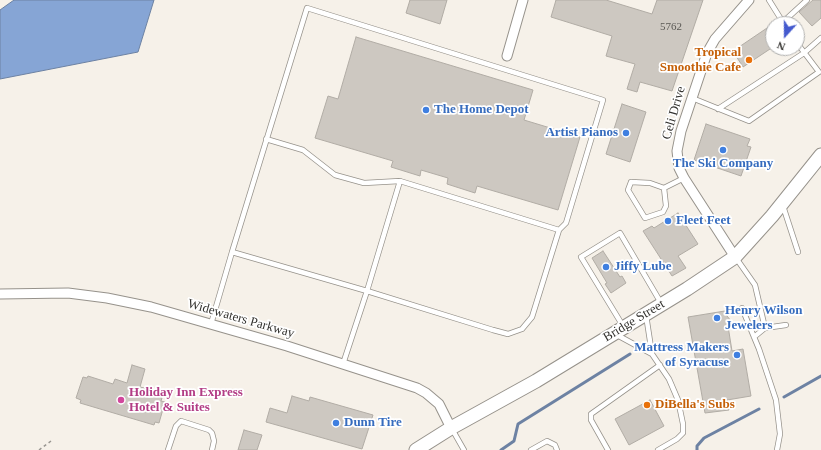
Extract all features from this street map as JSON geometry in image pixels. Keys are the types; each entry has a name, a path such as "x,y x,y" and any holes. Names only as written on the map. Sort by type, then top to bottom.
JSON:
{"main road":[{"name":"Bridge Street","path":"416,450 451,428 506,399 646,314 735,256 753,239 821,155"}],"street":[{"path":"507,56 523,0"},
{"name":"Celi Drive","path":"735,256 684,178 679,168 677,151 681,131 707,53 715,39 749,0"},
{"name":"Widewaters Parkway","path":"0,294 68,293 107,298 151,307 211,324 417,388 426,393 439,404 451,428"}],"lane":[{"path":"768,0 779,16"},
{"path":"791,16 807,0"},
{"path":"211,324 232,252 266,139 307,8 603,100 566,223 558,230 532,316 522,329 508,334 232,252"},
{"path":"805,52 821,38"},
{"path":"692,98 749,121 820,71 805,54"},
{"path":"718,109 799,56"},
{"path":"266,139 303,150 335,175 364,183 400,182 558,230"},
{"path":"664,188 665,209 649,218 645,218 628,190 631,182 650,183 664,188 684,178"},
{"path":"343,364 400,182"},
{"path":"783,203 798,252"},
{"path":"658,450 677,439 683,433 683,424 678,400 669,379 652,354 618,331 581,257 620,234 661,304"},
{"path":"735,256 755,285 765,328"},
{"path":"742,308 754,337 776,400 780,434 777,450"},
{"path":"646,314 652,354"},
{"path":"754,337 765,328 786,325"},
{"path":"608,450 591,420 591,414 660,365"},
{"path":"168,450 176,426 181,421 209,430 212,433 214,441 212,450"},
{"path":"451,428 464,450"},
{"path":"531,450 547,441 555,445 557,450"}],"path":[{"path":"40,450 51,441"}],"water":[{"path":"14,0 154,0 138,52 0,79 0,10"}],"building":[{"path":"410,0 447,0 440,24 406,13"},
{"path":"556,0 606,0 652,14 657,0 703,0 672,91 640,82 637,92 627,89 635,64 606,56 612,36 551,17"},
{"path":"813,0 821,0 821,18 812,26 805,18 805,16 803,16 799,12"},
{"path":"765,29 765,52 743,67 736,56 739,47"},
{"name":"The Home Depot","path":"356,37 533,90 524,120 580,137 558,210 477,186 475,193 447,184 448,178 421,170 420,176 391,167 393,161 315,138 328,96 338,99"},
{"name":"Artist Pianos","path":"622,104 646,112 630,162 606,154"},
{"path":"706,124 750,139 747,146 751,147 741,176 694,160"},
{"path":"678,213 698,244 678,256 686,268 672,276 643,231 652,226 654,228"},
{"name":"Jiffy Lube","path":"603,251 620,277 622,276 626,283 611,293 605,284 607,283 592,258"},
{"path":"725,311 732,322 728,326 732,351 743,349 751,396 727,400 729,410 705,413 688,317"},
{"name":"Holiday Inn Express Hotel & Suites","path":"132,365 145,369 140,387 153,390 151,395 162,398 161,401 165,402 159,423 155,422 154,425 80,403 81,400 76,398 83,377 87,378 88,376 113,384 115,379 127,383"},
{"name":"Dunn Tire","path":"292,396 309,401 310,397 373,415 362,449 266,422 270,408 287,413"},
{"path":"650,400 664,426 629,445 615,419"},
{"path":"244,430 262,435 257,450 238,450"}],"waterway":[{"path":"501,450 514,441 518,424 630,354"},
{"path":"784,397 821,376"},
{"path":"697,450 697,446 704,438 759,409"}],"place":[{"name":"Tropical Smoothie Cafe","path":"749,60"},
{"name":"The Home Depot","path":"426,110"},
{"name":"Artist Pianos","path":"626,133"},
{"name":"The Ski Company","path":"723,150"},
{"name":"Fleet Feet","path":"668,221"},
{"name":"Jiffy Lube","path":"606,267"},
{"name":"Henry Wilson Jewelers","path":"717,318"},
{"name":"Mattress Makers of Syracuse","path":"737,355"},
{"name":"Holiday Inn Express Hotel & Suites","path":"121,400"},
{"name":"DiBella's Subs","path":"647,405"},
{"name":"Dunn Tire","path":"336,423"}]}
